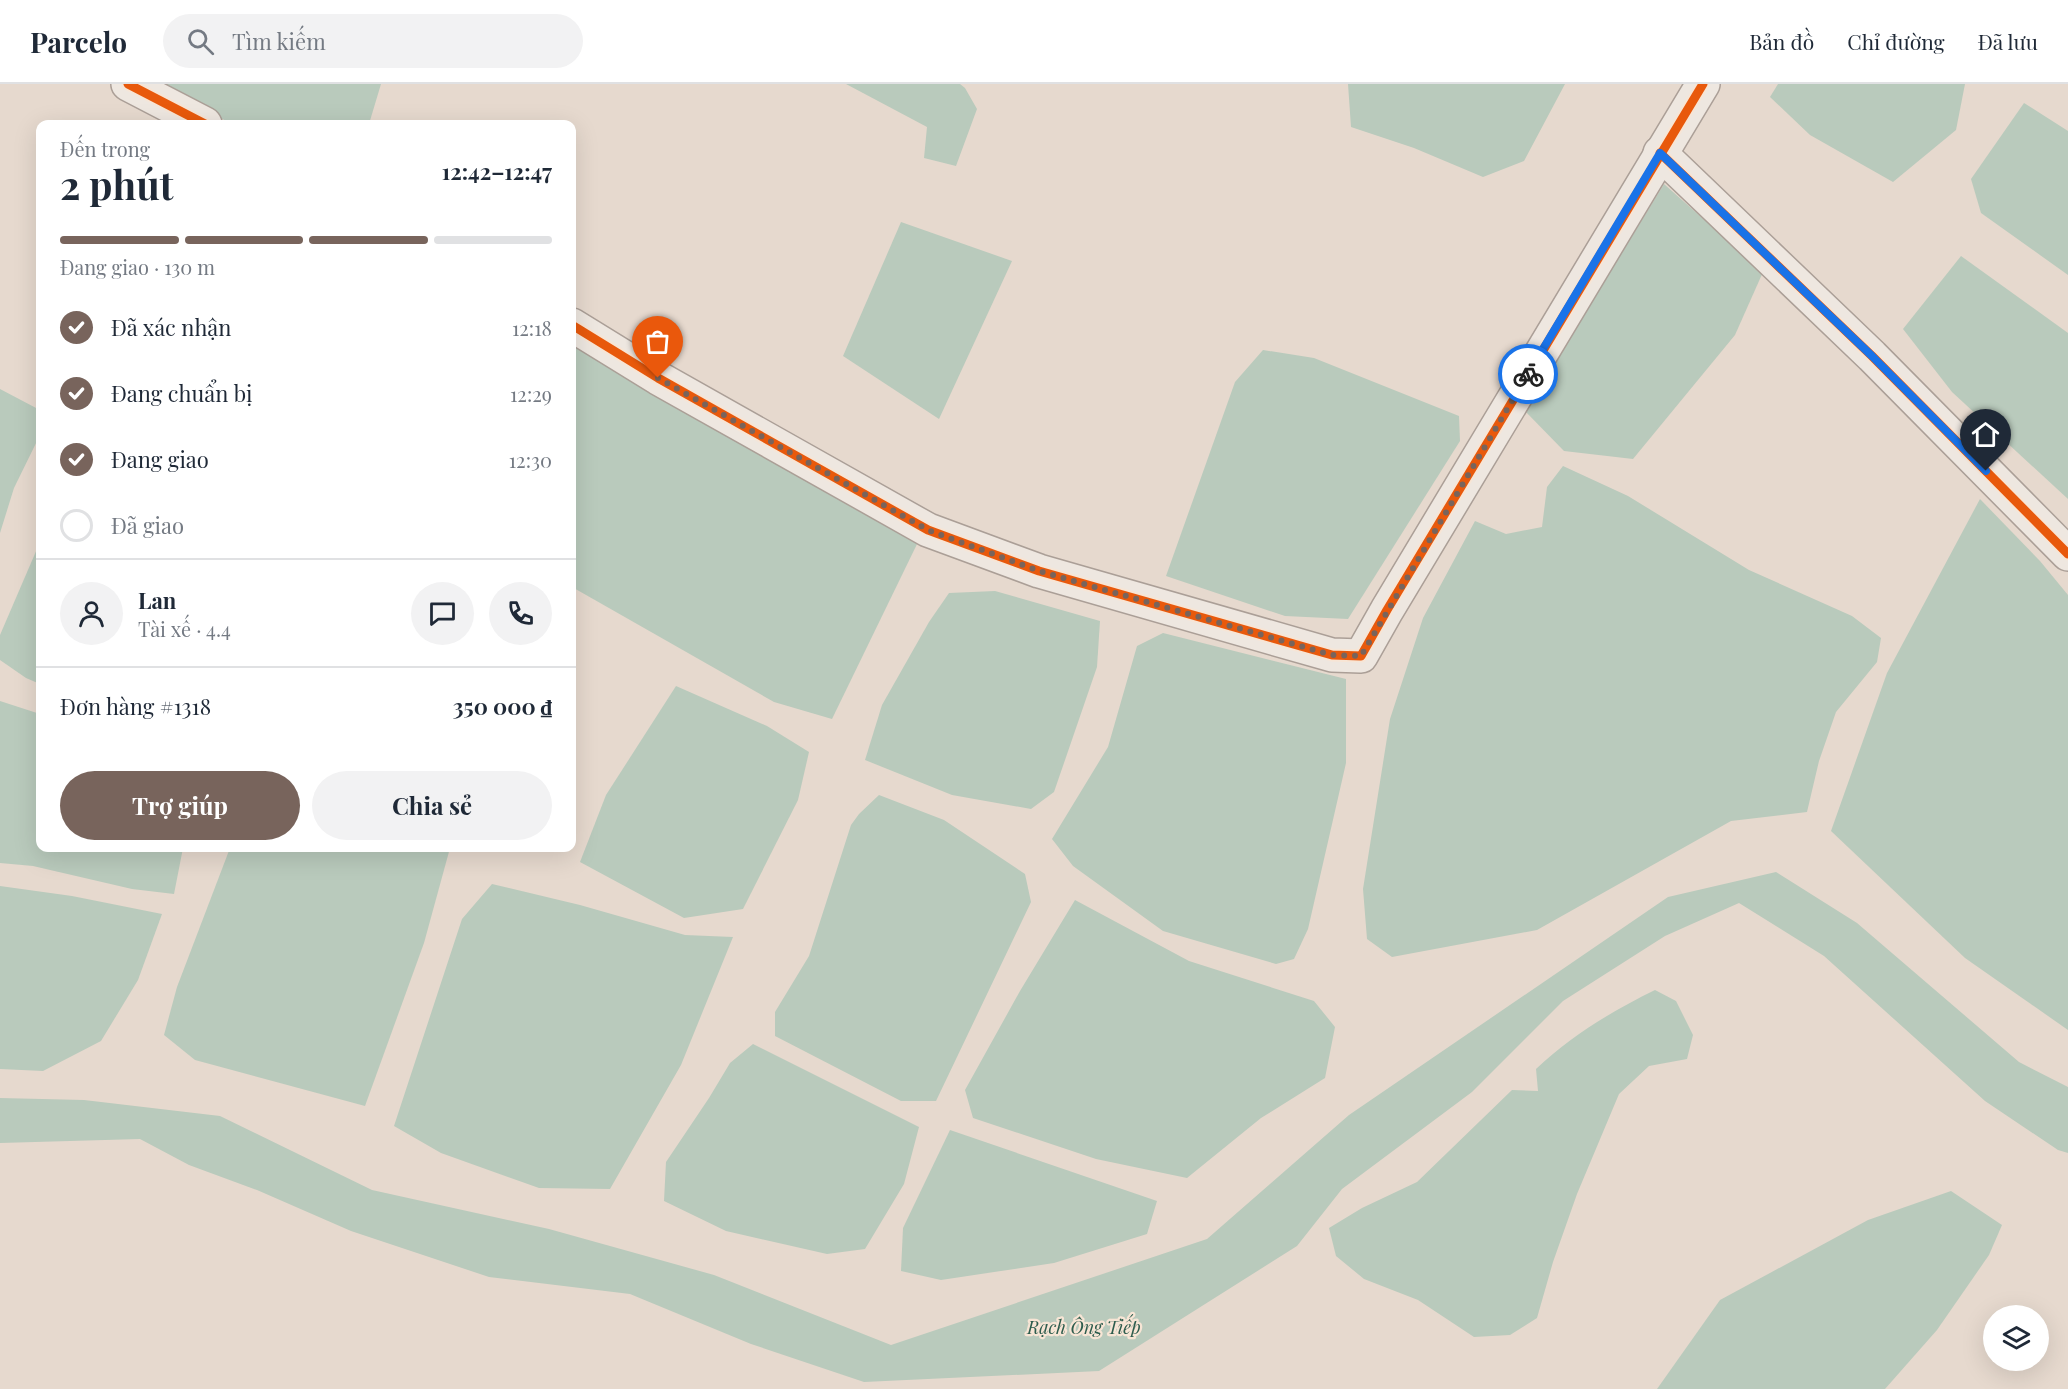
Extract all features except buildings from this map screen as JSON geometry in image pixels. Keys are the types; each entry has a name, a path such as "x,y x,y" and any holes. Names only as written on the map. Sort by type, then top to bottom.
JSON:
{"street":[{"path":"128,84 197,120"},
{"path":"576,327 658,378 928,530 1039,571 1332,655 1361,656 1703,84"},
{"path":"1660,153 1872,356 2068,554"}],"water":[{"path":"155,84 381,84 370,120 224,120"},
{"path":"846,84 960,84 965,88 977,109 956,166 924,158 927,127"},
{"path":"1348,84 1565,84 1524,161 1483,177 1414,148 1351,127"},
{"path":"1778,84 1965,84 1956,130 1893,182 1810,135 1770,97"},
{"path":"2024,103 2068,131 2068,275 1981,213 1971,179"},
{"path":"1664,184 1763,272 1735,335 1633,459 1564,451 1525,411"},
{"path":"901,222 1012,261 939,419 843,356"},
{"path":"1961,256 2068,333 2068,499 1952,392 1903,329"},
{"path":"576,342 919,540 832,719 774,702 576,589"},
{"path":"1263,350 1314,358 1459,416 1460,441 1348,619 1285,616 1166,576 1235,382"},
{"path":"0,389 36,408 36,443 14,488 0,533"},
{"path":"1563,466 1628,496 1749,570 1852,616 1881,638 1877,662 1836,712 1819,761 1807,812 1731,821 1537,930 1392,957 1367,939 1363,889 1390,719 1423,618 1475,521 1506,534 1542,527 1547,487"},
{"path":"1980,499 2040,561 2068,595 2068,1030 1965,958 1831,831 1887,673"},
{"path":"36,551 36,682 0,660 0,635"},
{"path":"995,591 1100,621 1097,667 1054,792 1031,809 952,795 865,760 882,705 929,622 949,593"},
{"path":"1163,633 1346,679 1346,763 1308,929 1294,959 1276,964 1163,931 1073,866 1052,839 1108,747 1137,646"},
{"path":"676,686 767,726 809,752 798,800 743,909 684,918 580,862 606,795"},
{"path":"0,701 36,713 36,852 182,852 174,894 132,889 33,866 0,863"},
{"path":"879,795 944,820 1025,874 1031,902 936,1101 901,1101 775,1036 775,1012 809,956 851,825"},
{"path":"228,852 449,852 424,943 365,1106 195,1060 164,1035 177,987"},
{"name":"Rạch Ông Tiếp","path":"1776,872 1857,923 2019,1062 2068,1087 2068,1153 2058,1150 1985,1101 1824,956 1739,903 1665,936 1563,1001 1472,1092 1342,1189 1297,1246 1099,1371 864,1382 751,1344 630,1294 489,1277 351,1231 257,1190 189,1165 140,1139 0,1143 0,1098 84,1100 220,1116 372,1190 549,1229 714,1275 891,1345 1207,1239 1349,1115 1668,897"},
{"path":"492,884 580,905 685,935 733,937 681,1065 610,1189 539,1188 441,1153 394,1126 462,919"},
{"path":"0,886 72,896 162,914 138,980 101,1041 43,1071 0,1069"},
{"path":"1075,900 1189,961 1314,1001 1335,1027 1325,1078 1261,1118 1187,1178 1096,1159 973,1118 965,1090 1020,991"},
{"path":"1655,990 1676,1001 1693,1035 1687,1059 1649,1066 1619,1094 1577,1194 1553,1262 1537,1318 1510,1335 1474,1337 1418,1300 1364,1279 1336,1256 1329,1228 1362,1208 1417,1182 1512,1090 1538,1091 1536,1069 1563,1046 1608,1016"},
{"path":"753,1044 919,1127 904,1184 865,1249 827,1254 726,1231 664,1201 666,1162 730,1063"},
{"path":"950,1130 1157,1201 1147,1234 1054,1263 941,1280 901,1271 903,1228"},
{"path":"1951,1191 2002,1225 1989,1255 1937,1330 1885,1389 1657,1389 1720,1300 1868,1220"}],"cycle path":[{"path":"128,84 197,120"},
{"path":"576,327 658,378 928,530 1039,571 1332,655 1361,656 1703,84"},
{"path":"1660,153 1872,356 2068,554"}],"way so far":[{"path":"658,378 928,530 1039,571 1332,655 1361,656 1528,374"}],"route":[{"path":"1528,374 1660,153 1872,356 1986,471"}]}
